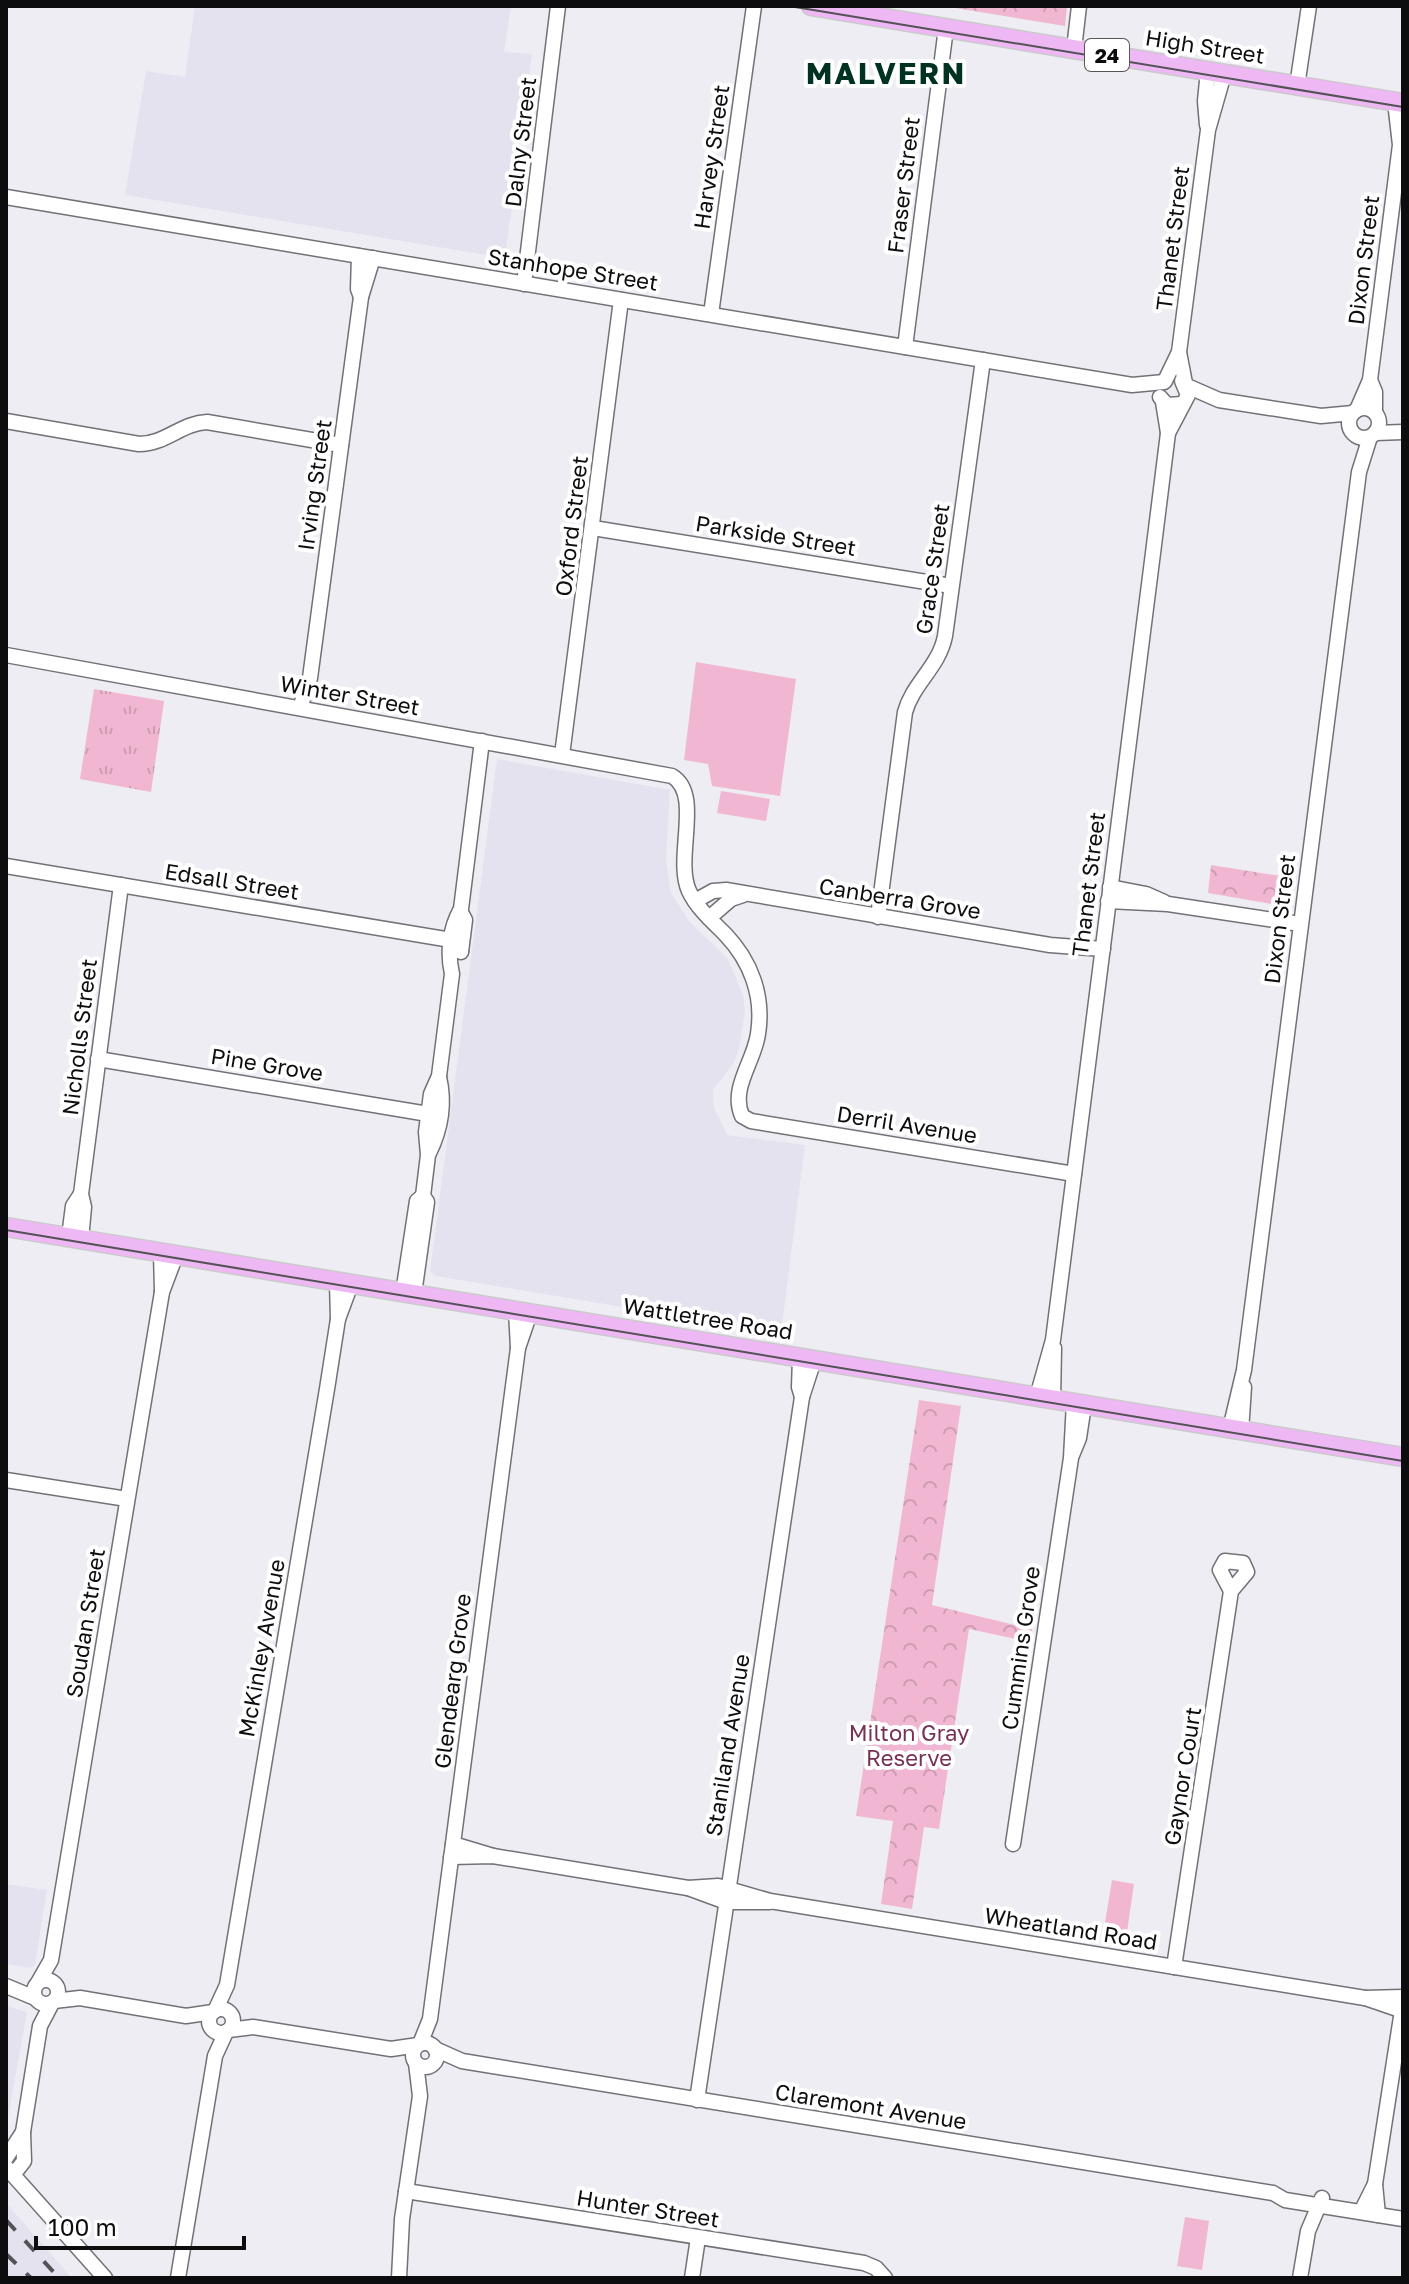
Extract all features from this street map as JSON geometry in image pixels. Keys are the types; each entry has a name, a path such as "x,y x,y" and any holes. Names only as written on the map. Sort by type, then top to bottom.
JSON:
{"main road":[{"name":"High Street","path":"811,6 1399,103"},
{"name":"Wattletree Road","path":"6,1227 1403,1457"}],"street":[{"name":"Dalny Street","path":"524,284 558,6"},
{"name":"Harvey Street","path":"711,314 754,6"},
{"path":"1074,49 1079,6"},
{"path":"1297,86 1309,6"},
{"name":"Fraser Street","path":"905,347 946,28"},
{"name":"Thanet Street","path":"1186,385 1179,352 1208,130 1205,101 1216,72"},
{"name":"Dixon Street","path":"1236,1430 1359,472 1363,434 1355,411 1370,380 1402,143 1399,103"},
{"name":"Stanhope Street","path":"6,197 1132,385 1164,381"},
{"name":"Irving Street","path":"306,710 361,297 358,289 366,257"},
{"name":"Oxford Street","path":"562,755 621,300"},
{"name":"Thanet Street","path":"1164,381 1179,352"},
{"name":"Grace Street","path":"878,917 905,712 909,700 942,648 983,360"},
{"path":"1219,400 1176,378 1164,381 1162,400 1172,406 1219,400 1321,416 1363,434 1403,430"},
{"name":"Dixon Street","path":"1363,434 1379,425 1375,392 1370,380"},
{"name":"Stanhope Street","path":"1132,385 1162,400"},
{"path":"1183,403 1186,385"},
{"name":"Thanet Street","path":"1045,1398 1168,433 1162,400"},
{"name":"Thanet Street","path":"1168,433 1183,403"},
{"path":"1321,416 1367,408 1403,430"},
{"path":"6,421 139,444 159,442 192,424 207,422 341,445"},
{"name":"Parkside Street","path":"593,528 951,586"},
{"name":"Winter Street","path":"6,655 663,773 683,784 688,805 682,862 695,901"},
{"path":"409,1294 427,1202 423,1196 428,1155 428,1114 439,1076 452,974 449,958 456,945 454,919 460,911 482,741"},
{"name":"Edsall Street","path":"6,866 456,945"},
{"name":"Nicholls Street","path":"75,1238 84,1207 81,1194 121,885"},
{"name":"Canberra Grove","path":"695,901 720,890 1102,954"},
{"path":"1109,894 1300,924"},
{"path":"695,901 709,918 731,899 743,895"},
{"name":"Derril Avenue","path":"709,918 744,957 756,989 758,1036 738,1091 742,1116 751,1121 1074,1174"},
{"name":"Pine Grove","path":"98,1059 428,1114"},
{"path":"428,1155 439,1121 443,1094 439,1076"},
{"name":"Soudan Street","path":"54,1994 51,1960 168,1254"},
{"name":"McKinley Avenue","path":"221,2021 344,1283"},
{"name":"Glendearg Grove","path":"399,2278 406,2191 429,2052 430,2019 523,1312"},
{"name":"Staniland Avenue","path":"697,2100 807,1359"},
{"name":"Cummins Grove","path":"1013,1844 1071,1458 1079,1438 1079,1404"},
{"path":"6,1480 127,1499"},
{"name":"Gaynor Court","path":"1174,1967 1231,1591"},
{"name":"Wheatland Road","path":"452,1850 1403,2006"},
{"name":"Soudan Street","path":"37,1990 51,1960"},
{"path":"37,1990 48,1980 54,1994 40,2026"},
{"path":"8,1986 37,1990"},
{"path":"37,1990 43,2004 54,1994"},
{"path":"37,1990 40,2026 23,2132 24,2161 9,2171 105,2278"},
{"path":"54,1994 391,2049 429,2052"},
{"path":"1379,2211 1375,2184 1403,2006"},
{"path":"178,2278 221,2021"},
{"path":"391,2049 415,2062"},
{"name":"Claremont Avenue","path":"415,2062 424,2067 429,2052 462,2061 1305,2198 1379,2211 1403,2219"},
{"name":"Glendearg Grove","path":"415,2062 420,2096"},
{"path":"6,2158 23,2132"},
{"path":"1362,2208 1375,2184"},
{"name":"Hunter Street","path":"406,2191 864,2263 883,2275"},
{"path":"1305,2198 1308,2231"},
{"path":"1300,2278 1308,2231 1321,2201"},
{"name":"Claremont Avenue","path":"1379,2211 1403,2210"},
{"path":"692,2278 698,2238"}],"shaded area":[{"path":"195,6 511,6 504,52 532,54 505,258 125,195 146,71 185,77"},
{"path":"497,759 670,790 666,859 671,893 689,921 728,959 743,995 745,1011 739,1049 733,1064 713,1090 714,1107 727,1135 805,1145 781,1333 435,1276 430,1271"},
{"path":"6,1884 47,1890 35,1965 30,1968 6,1964"},
{"path":"6,2006 27,2012 6,2128"},
{"path":"6,2203 72,2278 6,2276"}],"green space":[{"path":"943,6 1067,6 1065,26"},
{"path":"696,662 796,679 780,796 712,786 708,764 684,760"},
{"path":"94,689 164,701 151,792 80,779"},
{"path":"721,791 770,799 766,821 717,813"},
{"path":"1211,865 1287,877 1283,906 1208,893"},
{"name":"Milton Gray Reserve","path":"919,1400 961,1406 932,1605 1032,1629 1030,1642 969,1629 939,1829 924,1827 912,1909 881,1904 893,1821 856,1816"},
{"path":"1112,1880 1134,1884 1127,1932 1104,1929"},
{"path":"1185,2217 1209,2221 1202,2270 1177,2266"}],"tram line":[{"path":"789,6 1403,107"},
{"path":"6,1230 1403,1461"}],"railway":[{"path":"6,2220 59,2278"},
{"path":"6,2254 31,2278"}],"district":[{"name":"MALVERN","path":"886,73"}]}
